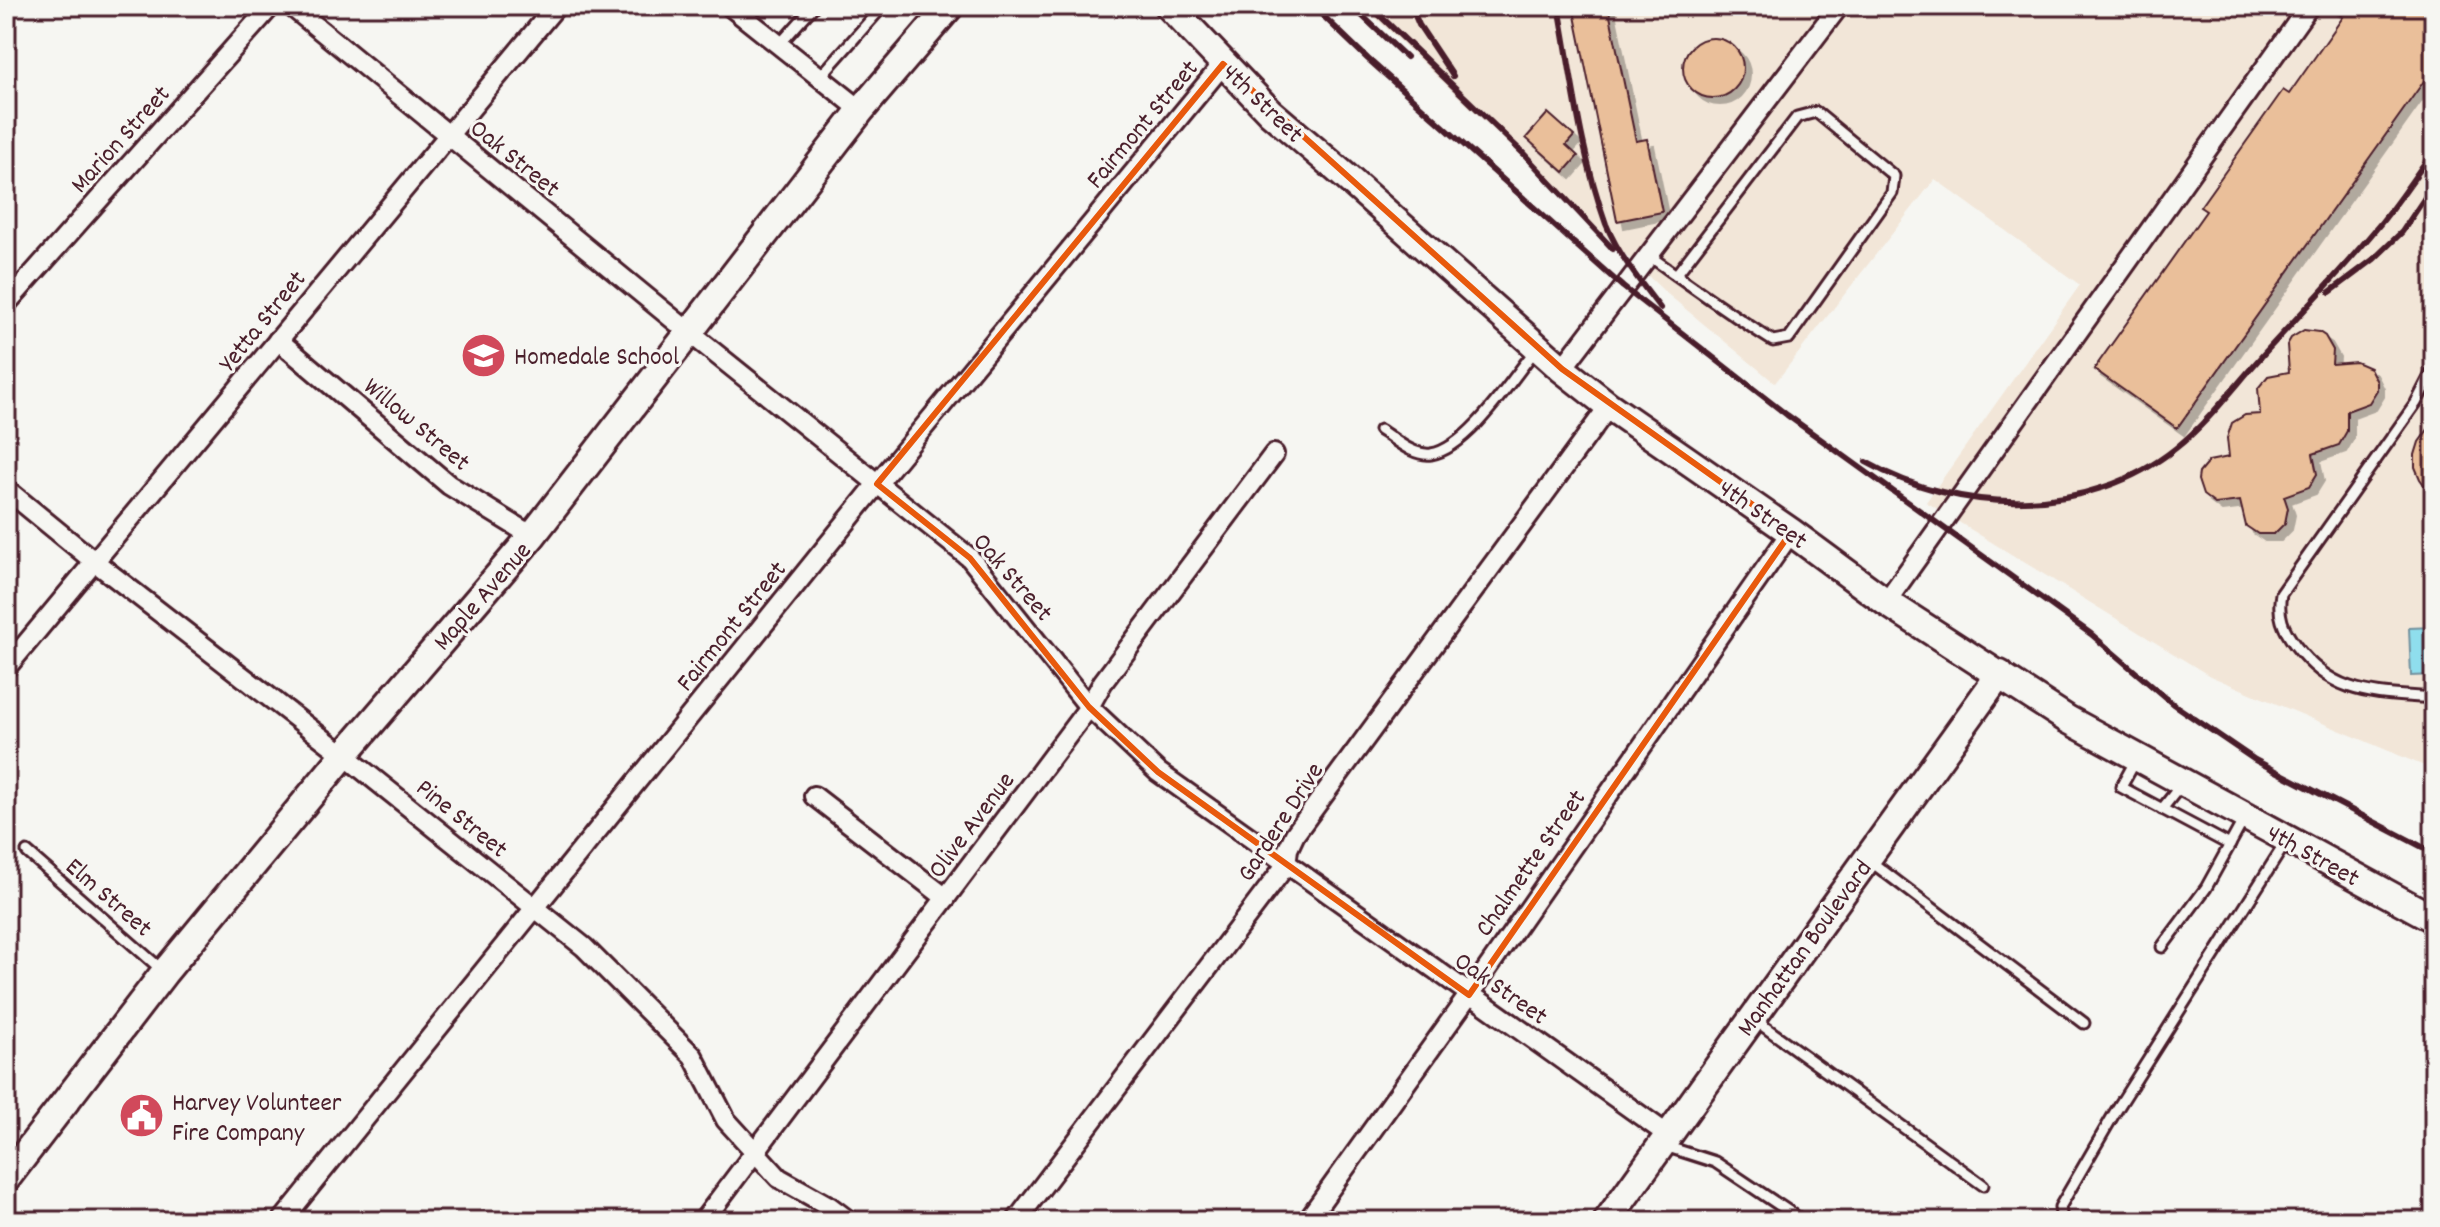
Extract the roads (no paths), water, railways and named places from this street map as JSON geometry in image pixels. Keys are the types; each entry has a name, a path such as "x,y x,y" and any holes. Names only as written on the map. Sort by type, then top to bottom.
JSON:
{"street":[{"name":"Marion Street","path":"6,304 271,6"},
{"name":"Oak Street","path":"291,6 970,558 1089,707 1158,772 1665,1140"},
{"name":"Yetta Street","path":"6,668 556,6"},
{"path":"730,6 861,110"},
{"name":"4th Street","path":"1169,6 1270,112 1562,369 1609,406 1886,602 2067,719 2434,919"},
{"path":"1562,369 1839,6"},
{"path":"1886,602 2309,6"},
{"name":"Maple Avenue","path":"6,1179 164,973 344,755 532,536 941,11"},
{"name":"Fairmont Street","path":"282,1221 877,484 1223,64"},
{"name":"Willow Street","path":"278,340 449,485 532,536"},
{"name":"Gardere Drive","path":"1016,1221 1286,865 1288,849 1295,834 1609,406"},
{"name":"Olive Avenue","path":"703,1221 1089,707 1103,682 1274,454"},
{"name":"Pine Street","path":"6,489 584,947 693,1056 726,1120 779,1178 849,1221"},
{"name":"Chalmette Street","path":"1307,1221 1469,995 1791,532"},
{"name":"Manhattan Boulevard","path":"1607,1221 2000,674"},
{"path":"814,796 946,898"}],"lane":[{"path":"779,45 814,6"},
{"path":"820,77 883,6"},
{"path":"1648,255 1676,275 1773,341 1789,338 1892,193 1894,176 1816,112 1797,117 1676,275"},
{"path":"1380,430 1412,451 1430,454 1447,447 1476,423 1538,347"},
{"path":"2434,368 2416,403 2281,594 2278,609 2284,629 2318,672 2348,687 2434,698"},
{"path":"2138,758 2121,787 2230,845"},
{"path":"2162,809 2183,782"},
{"path":"2162,947 2206,888 2246,816"},
{"path":"2062,1221 2060,1207 2114,1114 2287,839"},
{"name":"Elm Street","path":"27,852 164,973"},
{"path":"1867,859 2084,1023"},
{"path":"1752,1018 1983,1185"},
{"path":"1665,1140 1715,1162 1803,1221"}],"water":[{"path":"2434,627 2434,675 2411,676 2409,628"}],"railway":[{"path":"1313,6 1623,287 1787,415 2091,634 2173,704 2255,760 2434,853"},
{"path":"1370,6 1524,154 1613,249"},
{"path":"1411,6 1419,25 1453,76"},
{"path":"1559,6 1597,198 1623,257 1660,308"},
{"path":"1354,8 1406,57"},
{"path":"1866,462 1942,492 1982,499 2024,501 2064,497 2104,487 2142,471 2176,448 2213,412 2363,244 2434,150"},
{"path":"2330,292 2374,259 2402,232 2434,184"}],"place":[{"name":"Homedale School","path":"483,355"},
{"name":"Harvey Volunteer Fire Company","path":"141,1116"}]}
